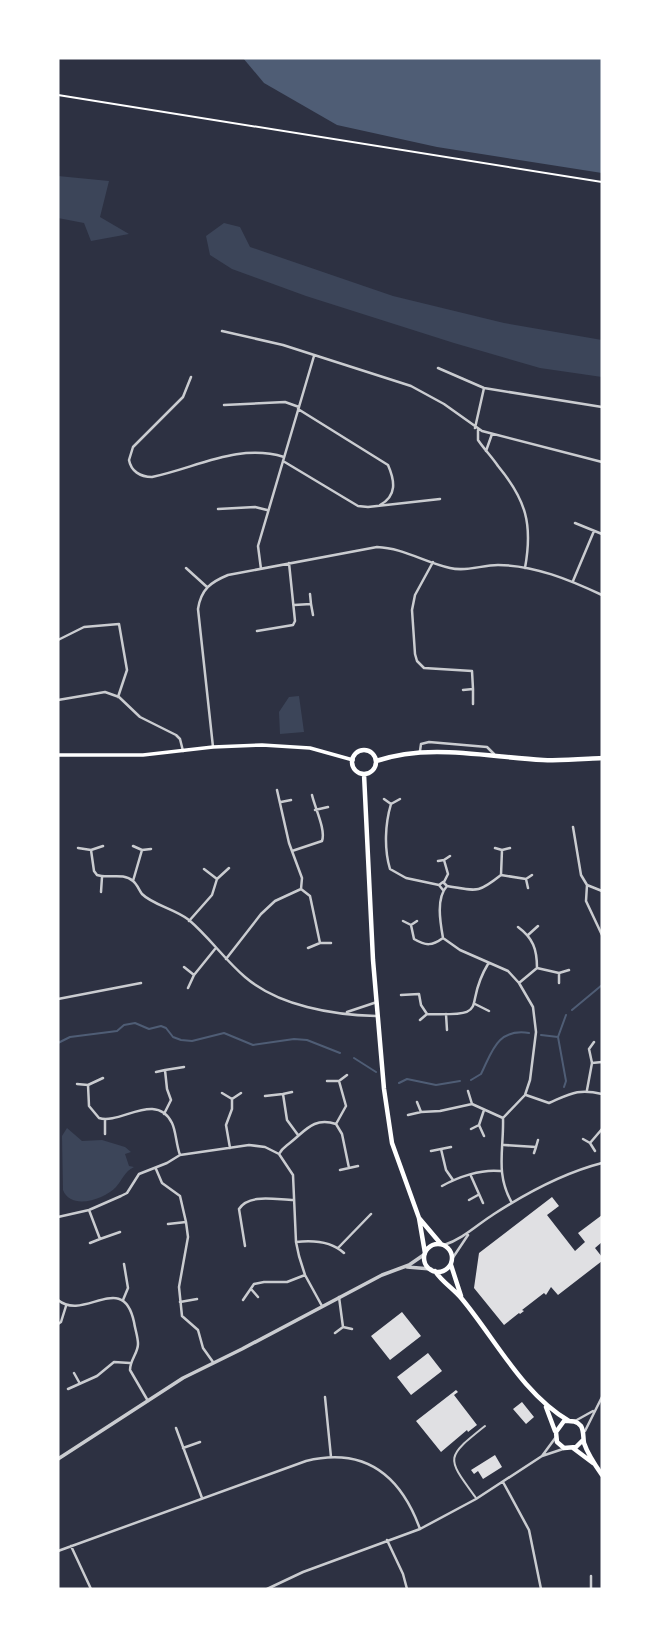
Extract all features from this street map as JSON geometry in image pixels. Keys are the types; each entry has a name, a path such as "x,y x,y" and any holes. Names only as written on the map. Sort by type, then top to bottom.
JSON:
{"main road":[{"path":"58,755 143,755 213,747 262,745 310,748 353,760"},
{"path":"376,761 371,753 363,751 357,753 353,760 356,771 364,774 372,771 376,761 396,754 420,751 545,760 602,758"},
{"path":"364,774 381,1064 392,1143 419,1217 426,1263 462,1298 488,1336 544,1404 560,1445 573,1448 594,1464"},
{"path":"419,1217 449,1249 462,1298"},
{"path":"425,1254 431,1246 442,1244"},
{"path":"433,1270 444,1270 452,1262"},
{"path":"544,1404 581,1426 594,1464 602,1475"},
{"path":"556,1434 560,1424 572,1421"},
{"path":"573,1448 583,1436"}],"street":[{"path":"222,331 284,345 417,389 476,428 492,434 602,461"},
{"path":"261,569 258,546 314,355"},
{"path":"438,368 484,388 602,407"},
{"path":"191,377 180,402 129,453 130,464 141,475 152,477 220,456 268,452 284,459 358,506 440,499"},
{"path":"484,388 476,428 478,440 518,492 527,514 530,540 525,568"},
{"path":"224,405 285,402 388,465 394,478 393,491 388,500 377,506"},
{"path":"486,451 492,434"},
{"path":"218,509 256,507 269,510"},
{"path":"575,523 602,534"},
{"path":"573,581 594,531"},
{"path":"213,747 198,609 200,598 207,587 228,575 377,547 390,548 451,568 496,565 525,568 573,581 602,594"},
{"path":"433,562 415,595 412,610 415,654 424,668 472,671 473,704"},
{"path":"257,631 293,625 295,621 289,564"},
{"path":"186,568 207,587"},
{"path":"310,594 313,615"},
{"path":"294,605 311,604"},
{"path":"58,640 84,627 119,624 127,670 118,696"},
{"path":"463,690 473,689"},
{"path":"58,701 105,692 118,696 141,716 176,735 183,751"},
{"path":"420,751 421,744 429,741 487,747 497,756"},
{"path":"278,790 282,817 302,878 301,890"},
{"path":"292,851 322,841 323,827 312,795"},
{"path":"384,799 391,804"},
{"path":"400,799 391,804 386,820 390,869 406,877 439,885 443,890"},
{"path":"281,802 291,800"},
{"path":"315,810 328,807"},
{"path":"573,827 581,875 587,885 586,901 602,935"},
{"path":"78,848 103,846"},
{"path":"133,846 142,850 151,849"},
{"path":"495,848 510,848"},
{"path":"91,849 94,871 102,877 124,877 133,880 143,895 171,908 189,921 247,979 282,999 344,1013 378,1016"},
{"path":"133,880 142,850"},
{"path":"444,882 447,886 471,890 486,888 501,875 502,850"},
{"path":"438,861 450,856"},
{"path":"439,885 448,874 444,860"},
{"path":"189,921 212,895 217,879 229,868"},
{"path":"204,869 217,879"},
{"path":"501,875 526,879 532,875"},
{"path":"101,892 102,877"},
{"path":"526,879 528,888"},
{"path":"587,885 602,891"},
{"path":"447,886 443,890 440,923 443,938 460,950 508,971 519,983 533,1007 537,1032 530,1080 525,1095 503,1118 500,1171 504,1188 512,1203"},
{"path":"301,890 310,897 320,943"},
{"path":"226,959 261,914 275,901 301,890"},
{"path":"403,921 411,925"},
{"path":"411,925 417,921"},
{"path":"411,925 414,939 425,945 434,944 443,938"},
{"path":"528,935 538,926"},
{"path":"518,927 528,935 537,954 537,968"},
{"path":"308,948 320,943 331,943"},
{"path":"188,989 194,975 215,949"},
{"path":"420,1020 426,1014 464,1014 472,1011 477,984 488,964"},
{"path":"184,967 194,975"},
{"path":"537,968 559,973 569,970"},
{"path":"519,983 537,968"},
{"path":"559,973 559,983"},
{"path":"58,999 141,983"},
{"path":"401,995 419,994 426,1014"},
{"path":"344,1013 377,1002"},
{"path":"475,1004 489,1011"},
{"path":"446,1014 447,1030"},
{"path":"587,1090 592,1063 589,1049 594,1042"},
{"path":"592,1063 602,1062"},
{"path":"156,1072 184,1067"},
{"path":"164,1114 171,1100 165,1070"},
{"path":"327,1081 340,1081 347,1075"},
{"path":"77,1084 88,1085 103,1077"},
{"path":"336,1124 346,1106 340,1081"},
{"path":"88,1085 89,1107 94,1114 105,1120 142,1110 164,1114 172,1124 180,1155"},
{"path":"525,1095 549,1103 573,1092 587,1090 602,1094"},
{"path":"468,1091 472,1104"},
{"path":"265,1096 292,1092"},
{"path":"222,1093 232,1099"},
{"path":"232,1099 241,1093"},
{"path":"283,1094 287,1120 298,1135"},
{"path":"230,1148 226,1125 232,1109 232,1099"},
{"path":"417,1102 421,1112"},
{"path":"408,1115 472,1104 503,1118"},
{"path":"484,1110 479,1125 484,1136"},
{"path":"105,1120 105,1133"},
{"path":"279,1154 303,1129 321,1123 336,1124"},
{"path":"336,1124 342,1134 349,1168"},
{"path":"471,1129 479,1125"},
{"path":"590,1143 602,1129"},
{"path":"583,1139 590,1143 595,1151"},
{"path":"534,1153 538,1140"},
{"path":"503,1144 536,1147"},
{"path":"58,1217 89,1210 127,1193 139,1174 180,1155 256,1146 279,1154 293,1175 296,1242 305,1275 322,1306"},
{"path":"431,1151 452,1147"},
{"path":"442,1149 446,1170 453,1180"},
{"path":"442,1244 469,1232 512,1203 567,1173 602,1163"},
{"path":"340,1170 358,1166"},
{"path":"156,1168 162,1183 180,1196 186,1222 188,1237 179,1287 182,1316 198,1330 203,1348 213,1362"},
{"path":"442,1185 489,1170 500,1171"},
{"path":"471,1176 484,1203"},
{"path":"469,1199 478,1195"},
{"path":"246,1246 239,1209 242,1203 252,1199 294,1200"},
{"path":"89,1210 100,1238"},
{"path":"338,1248 371,1214"},
{"path":"168,1224 186,1222"},
{"path":"90,1243 120,1232"},
{"path":"452,1262 469,1232"},
{"path":"296,1242 312,1240 338,1248 344,1253"},
{"path":"58,1459 213,1362 382,1275 405,1267 425,1254"},
{"path":"123,1300 128,1288 124,1264"},
{"path":"405,1267 433,1270"},
{"path":"243,1300 254,1284 287,1282 305,1275"},
{"path":"251,1289 258,1297"},
{"path":"58,1300 66,1306 114,1297 123,1300 131,1309 138,1342 138,1348 130,1363 132,1375 148,1401"},
{"path":"339,1297 343,1327"},
{"path":"180,1302 197,1299"},
{"path":"58,1324 66,1306"},
{"path":"335,1333 343,1327 352,1329"},
{"path":"68,1388 97,1376 114,1362 130,1363"},
{"path":"75,1373 79,1384"},
{"path":"583,1436 602,1396"},
{"path":"325,1397 331,1457"},
{"path":"572,1421 593,1411"},
{"path":"176,1428 202,1498"},
{"path":"542,1455 556,1434"},
{"path":"183,1448 200,1442"},
{"path":"267,1589 303,1572 420,1529 476,1499 542,1455 566,1448"},
{"path":"58,1551 306,1461 331,1457 356,1459 390,1478 399,1488 420,1529"},
{"path":"503,1482 529,1531 541,1589"},
{"path":"387,1541 407,1589"},
{"path":"71,1546 91,1589"},
{"path":"591,1576 591,1589"}],"lane":[{"path":"476,1499 452,1461 458,1447 485,1426"}],"path":[{"path":"58,96 602,182"}],"shaded area":[{"path":"243,58 602,58 602,173 437,147 337,125 264,83"},
{"path":"58,176 109,181 100,217 129,234 91,241 84,223 58,218"},
{"path":"224,223 240,227 250,247 393,296 504,323 602,340 602,377 540,368 454,343 306,296 232,269 210,255 206,236"},
{"path":"299,696 304,732 280,734 279,712 289,697"},
{"path":"67,1128 82,1141 102,1140 125,1147 131,1152 125,1154 129,1166 134,1167 116,1187 97,1199 73,1200 63,1190 62,1136"}],"building":[{"path":"552,1197 559,1206 547,1215 575,1251 585,1242 578,1233 602,1215 602,1242 595,1248 602,1261 558,1295 551,1287 546,1295 544,1293 504,1325 474,1288 479,1253"},
{"path":"402,1312 421,1336 390,1360 371,1336"},
{"path":"428,1353 442,1371 411,1395 397,1377"},
{"path":"456,1390 458,1392 454,1395 477,1425 441,1452 416,1421"},
{"path":"522,1402 534,1417 526,1424 513,1409"},
{"path":"495,1455 502,1467 483,1479 478,1471 474,1474 471,1470"}],"waterway":[{"path":"572,1010 602,985"},
{"path":"541,1035 558,1037 566,1015"},
{"path":"58,1043 70,1037 117,1031 124,1025 135,1023 149,1029 161,1026 173,1037 181,1040 192,1041 224,1033 253,1045 294,1039 307,1040 340,1053"},
{"path":"471,1080 481,1074 497,1043 503,1038 518,1032 529,1033"},
{"path":"558,1037 566,1081 564,1087"},
{"path":"354,1058 376,1072"},
{"path":"399,1083 407,1079 436,1085 460,1081"}]}
